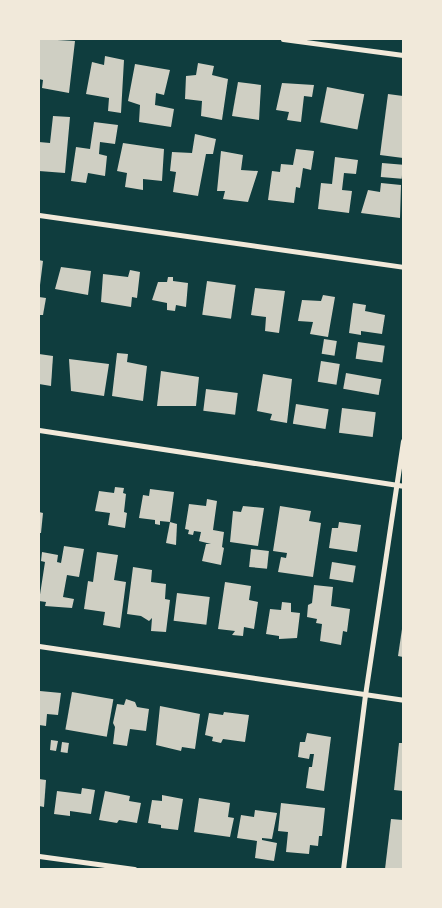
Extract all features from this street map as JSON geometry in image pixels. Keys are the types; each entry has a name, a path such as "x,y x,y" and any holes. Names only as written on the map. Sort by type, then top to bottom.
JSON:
{"street":[{"path":"283,39 403,55"},
{"path":"39,215 403,267"},
{"path":"39,430 400,486"},
{"path":"343,869 365,695 400,486 403,441"},
{"path":"39,646 403,700"},
{"path":"39,856 134,869"}],"building":[{"path":"39,39 75,41 69,93 42,88 43,80 39,79"},
{"path":"105,56 124,60 121,113 108,111 109,98 86,94 92,62 104,65"},
{"path":"198,63 214,66 212,75 228,79 222,120 201,116 202,101 185,99 186,76 196,75"},
{"path":"135,64 170,70 164,95 156,93 155,105 174,109 171,127 139,122 140,105 128,101"},
{"path":"238,82 261,85 259,120 232,116"},
{"path":"282,83 314,85 312,97 304,96 301,122 287,120 289,112 276,110"},
{"path":"327,87 364,94 357,130 320,122"},
{"path":"388,94 403,96 403,158 380,155"},
{"path":"53,116 70,117 65,173 39,171 39,142 50,143"},
{"path":"94,122 118,125 115,144 100,142 99,154 107,156 105,176 88,173 86,183 71,181 76,147 90,149"},
{"path":"195,134 216,139 213,154 206,154 198,196 173,192 176,172 170,171 172,152 192,153"},
{"path":"123,143 164,149 162,181 143,179 143,190 125,187 127,173 117,171"},
{"path":"296,149 314,151 311,170 303,168 300,188 296,187 294,203 268,200 272,171 280,172 281,164 293,165"},
{"path":"221,151 243,155 241,170 258,171 248,202 223,199 225,191 217,191"},
{"path":"335,157 358,160 356,174 344,173 342,190 352,191 349,213 318,209 321,183 332,184"},
{"path":"382,163 403,165 402,179 381,177"},
{"path":"381,183 401,185 400,218 361,213 368,190 380,192"},
{"path":"39,260 43,261 40,285 39,285"},
{"path":"61,267 91,271 88,295 55,289"},
{"path":"130,270 140,272 137,298 132,297 131,307 101,302 103,274 128,277"},
{"path":"168,277 173,277 173,281 188,283 186,307 176,305 175,311 167,310 167,303 152,300 158,282 167,282"},
{"path":"207,281 236,285 231,319 202,315"},
{"path":"255,288 285,291 279,333 265,331 266,317 251,315"},
{"path":"323,295 335,297 328,337 310,334 313,322 298,321 302,300 321,301"},
{"path":"39,297 46,298 43,315 39,315"},
{"path":"353,303 366,305 365,311 385,315 382,334 361,331 361,335 349,333"},
{"path":"324,339 337,341 334,356 322,354"},
{"path":"358,342 385,346 382,363 356,359"},
{"path":"117,353 128,354 127,362 147,366 143,401 112,396"},
{"path":"39,354 53,356 51,386 39,384"},
{"path":"69,359 109,364 104,396 71,391"},
{"path":"321,361 340,364 336,385 318,382"},
{"path":"161,371 199,377 196,406 157,406"},
{"path":"346,373 381,379 379,395 343,389"},
{"path":"263,374 292,379 287,423 270,420 272,414 257,411"},
{"path":"206,389 238,393 235,415 203,411"},
{"path":"296,404 329,409 325,429 293,424"},
{"path":"342,408 376,412 373,437 339,433"},
{"path":"115,487 124,488 123,493 126,494 124,512 127,513 125,528 108,525 110,513 95,511 99,491 114,493"},
{"path":"150,489 174,492 170,522 160,521 160,525 155,524 155,520 139,518 143,495 149,496"},
{"path":"207,499 217,501 213,530 224,532 221,565 202,561 206,544 211,544 199,541 201,532 194,531 193,535 188,534 189,530 185,529 189,504 206,506"},
{"path":"243,506 264,508 258,546 230,542 233,511 241,512"},
{"path":"280,506 311,511 309,521 321,523 313,577 278,572 281,557 286,558 287,553 273,551"},
{"path":"39,512 43,513 41,533 39,533"},
{"path":"170,522 177,524 176,545 166,543"},
{"path":"339,522 361,525 357,552 329,548 332,528 338,528"},
{"path":"64,546 84,549 79,577 67,575 63,597 74,599 72,608 45,606 46,602 39,601 45,562 41,561 42,552 58,555 57,562 61,563"},
{"path":"251,549 269,551 267,569 249,567"},
{"path":"97,552 118,555 114,580 126,582 120,628 103,625 105,612 84,609 88,581 93,582"},
{"path":"332,562 356,566 353,583 329,579"},
{"path":"133,567 152,570 151,582 166,584 165,599 170,600 166,632 151,631 152,618 149,621 141,616 127,614"},
{"path":"225,582 251,586 249,600 258,602 254,629 244,627 243,636 232,635 235,631 218,629"},
{"path":"314,585 333,587 331,606 350,609 347,632 343,631 341,645 320,641 322,624 316,623 317,619 307,617 308,605 312,603"},
{"path":"177,593 210,597 206,625 174,621"},
{"path":"282,602 291,603 291,612 300,613 297,638 279,639 279,636 266,634 270,609 281,610"},
{"path":"403,629 403,657 398,656"},
{"path":"39,688 40,691 61,693 58,715 47,714 46,726 39,725"},
{"path":"72,692 113,699 107,737 65,729"},
{"path":"126,699 135,702 137,707 149,709 146,731 130,729 127,746 113,744 115,727 113,723 117,704 124,705"},
{"path":"160,706 200,714 195,749 182,747 181,751 156,745"},
{"path":"224,712 249,715 245,742 223,739 221,743 212,741 213,737 205,735 209,713 223,715"},
{"path":"307,733 331,737 324,791 306,788 309,767 312,767 314,754 310,754 309,759 298,757 300,742 305,742"},
{"path":"51,740 58,741 56,751 50,750"},
{"path":"62,742 69,743 68,753 61,752"},
{"path":"399,743 403,743 403,791 394,790"},
{"path":"39,779 46,780 44,807 39,806"},
{"path":"82,788 95,790 91,814 70,811 70,816 54,814 57,791 81,794"},
{"path":"105,791 130,796 129,801 141,803 137,823 119,820 117,823 99,820"},
{"path":"162,795 183,799 178,830 161,828 161,825 148,823 152,800 162,801"},
{"path":"199,798 230,803 228,817 234,818 230,837 194,832"},
{"path":"281,803 325,808 322,836 319,836 318,846 310,845 309,854 286,852 288,832 278,831"},
{"path":"255,810 277,813 272,839 262,838 262,840 277,843 274,861 255,858 257,841 237,838 241,815 254,817"},
{"path":"391,819 403,820 403,869 385,869"}]}
